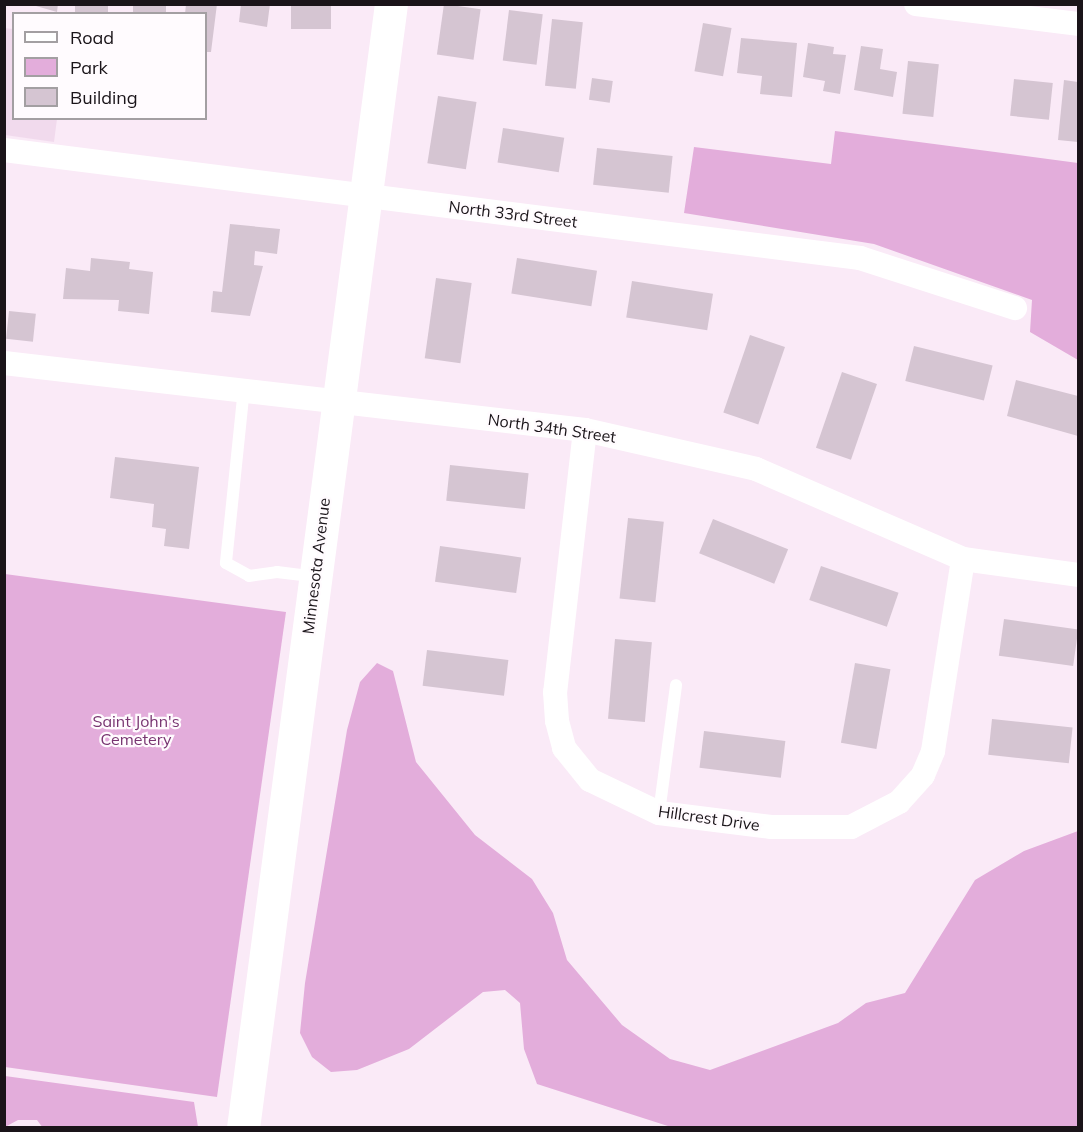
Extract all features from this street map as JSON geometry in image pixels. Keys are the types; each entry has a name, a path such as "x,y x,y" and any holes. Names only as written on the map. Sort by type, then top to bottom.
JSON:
{"main road":[{"name":"Minnesota Avenue","path":"243,1128 338,401 368,196 391,4"}],"street":[{"path":"916,4 1078,24"},
{"name":"North 33rd Street","path":"4,150 860,258 1015,308"},
{"name":"North 34th Street","path":"4,363 244,388 585,430 756,469 963,559 1078,574"},
{"name":"Hillcrest Drive","path":"585,430 555,692 557,721 564,748 590,780 659,813 771,827 851,827 899,801 923,775 933,751 963,559"}],"lane":[{"path":"244,388 226,563 249,576 277,572 315,577"},
{"path":"659,813 676,685"}],"shaded area":[{"path":"4,28 12,29 12,120 57,120 54,142 5,135"}],"green space":[{"path":"835,131 1078,163 1078,360 1030,332 1032,300 874,244 684,213 694,147 831,164"},
{"name":"Saint John's Cemetery","path":"5,574 286,612 217,1097 5,1067"},
{"path":"377,663 393,671 416,762 475,835 532,879 553,913 567,960 622,1025 670,1059 710,1070 838,1023 866,1003 905,993 975,880 1024,851 1078,831 1078,1127 671,1127 537,1084 524,1049 520,1003 505,990 483,992 409,1049 357,1070 331,1072 312,1057 300,1033 305,983 347,730 360,682"},
{"path":"5,1076 194,1102 198,1127 43,1128 37,1120 18,1120 5,1127"}],"building":[{"path":"29,4 58,4 57,12"},
{"path":"75,4 108,4 108,12 75,12"},
{"path":"133,4 166,4 166,12 133,12"},
{"path":"186,4 217,4 211,52 207,52 207,12 185,12"},
{"path":"241,4 270,4 267,27 239,22"},
{"path":"291,4 331,4 331,29 291,29"},
{"path":"444,4 481,9 474,60 437,55"},
{"path":"509,10 543,14 537,65 503,61"},
{"path":"552,19 583,22 576,89 545,86"},
{"path":"703,23 732,28 723,76 694,71"},
{"path":"741,38 797,43 792,97 760,94 762,76 737,73"},
{"path":"808,43 834,47 833,54 846,55 840,94 823,91 825,81 803,77"},
{"path":"861,46 883,49 880,69 897,72 893,97 854,90"},
{"path":"908,61 939,64 933,117 902,114"},
{"path":"592,78 613,81 610,103 589,100"},
{"path":"1014,79 1053,83 1049,120 1010,116"},
{"path":"1064,80 1078,82 1078,142 1058,140"},
{"path":"438,96 477,102 466,169 427,163"},
{"path":"503,128 564,138 559,172 498,163"},
{"path":"597,148 673,156 669,193 593,185"},
{"path":"230,224 280,229 277,254 255,251 254,265 263,266 250,316 211,312 213,291 222,292"},
{"path":"91,258 130,262 129,269 153,272 149,314 118,311 119,300 63,299 66,268 90,271"},
{"path":"517,258 597,271 591,306 511,294"},
{"path":"436,278 472,283 460,363 425,358"},
{"path":"632,281 713,294 707,330 626,318"},
{"path":"9,311 36,314 33,342 6,339"},
{"path":"750,335 785,347 758,425 723,413"},
{"path":"914,346 993,366 984,401 905,381"},
{"path":"842,372 877,384 851,460 816,448"},
{"path":"1016,380 1078,396 1078,436 1007,416"},
{"path":"115,457 199,467 189,549 164,546 166,529 152,527 154,504 110,498"},
{"path":"450,465 529,473 525,509 446,501"},
{"path":"628,518 664,522 655,602 620,599"},
{"path":"713,519 788,549 774,584 699,553"},
{"path":"440,546 521,557 516,593 435,582"},
{"path":"821,566 899,593 887,627 809,600"},
{"path":"1004,619 1078,629 1073,666 999,656"},
{"path":"615,639 652,642 645,722 608,719"},
{"path":"427,650 508,660 504,696 423,686"},
{"path":"855,663 890,669 876,749 841,743"},
{"path":"992,719 1073,727 1069,763 988,755"},
{"path":"704,731 785,741 781,778 699,768"}]}
